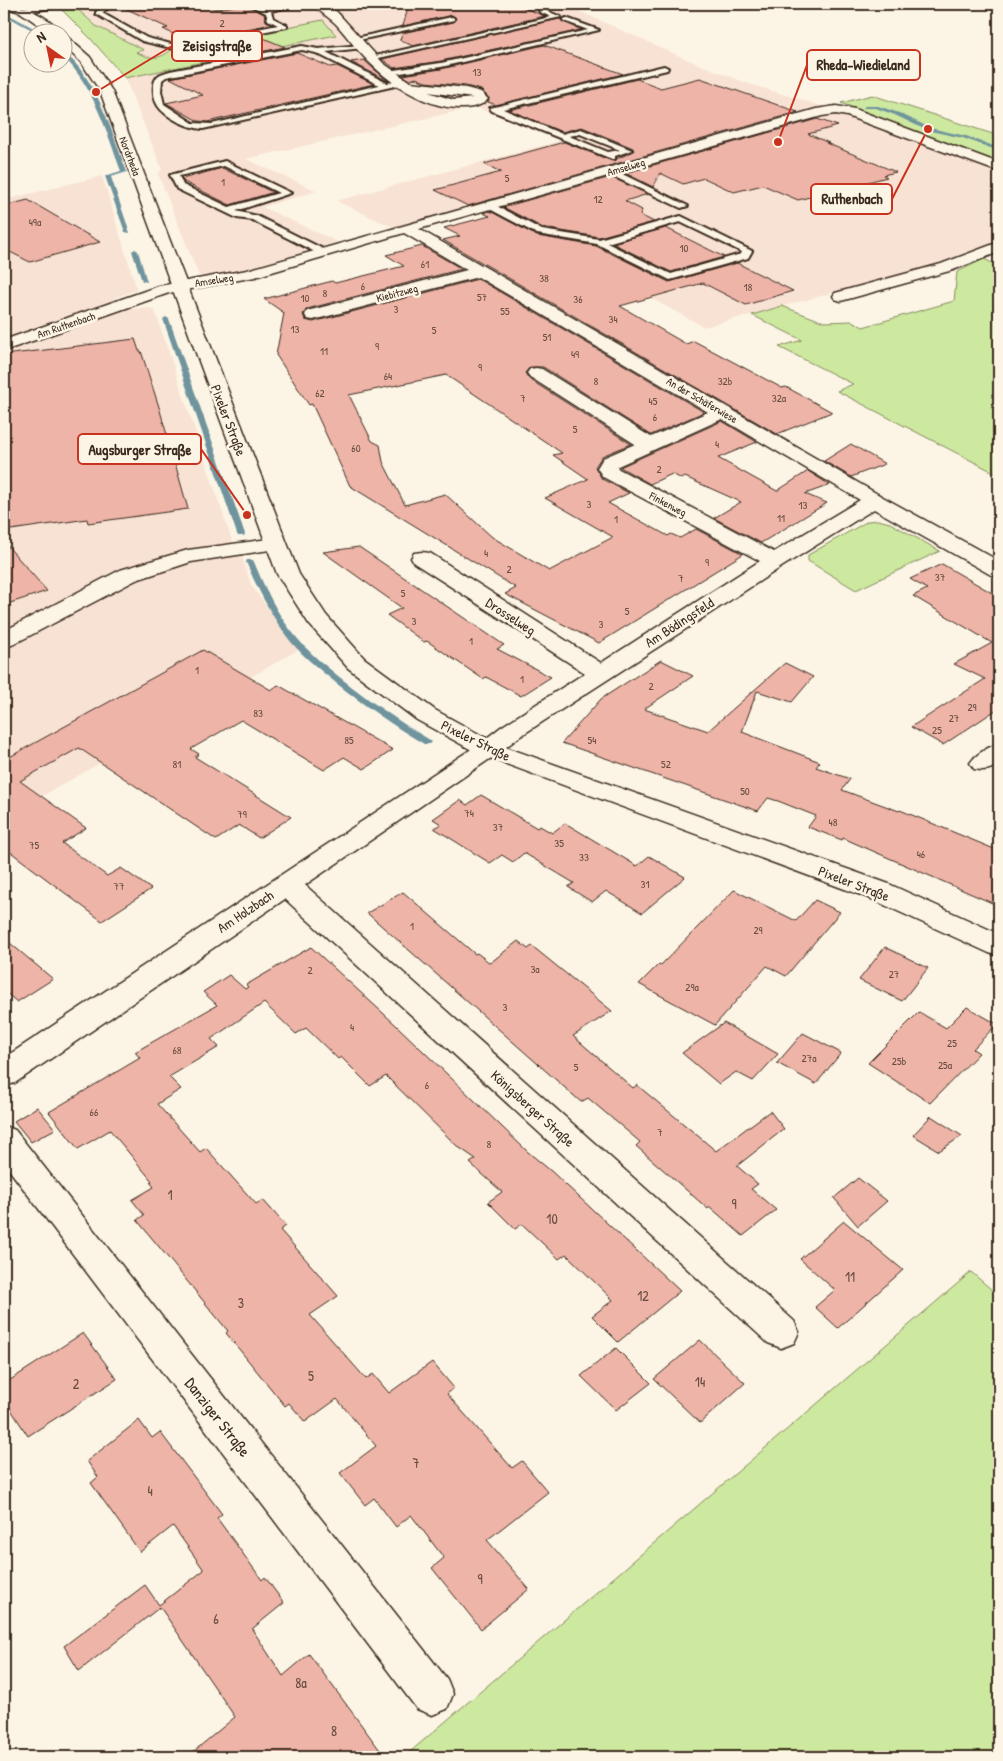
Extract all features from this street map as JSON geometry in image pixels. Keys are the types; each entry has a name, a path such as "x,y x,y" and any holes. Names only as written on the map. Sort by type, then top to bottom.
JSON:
{"street":[{"path":"7,4 24,10 41,22"},
{"path":"24,10 58,4"},
{"path":"319,4 332,12 370,58 387,73 405,84 448,103 477,102"},
{"name":"Nordrheda","path":"72,47 86,60 106,91 180,292"},
{"name":"Amselweg","path":"180,292 199,294 249,274 489,205 609,161 821,112 836,110 850,112 999,168"},
{"name":"An der Schäferwiese","path":"406,228 874,500 999,570"},
{"path":"840,296 948,267 999,247"},
{"name":"Kiebitzweg","path":"313,315 481,271"},
{"name":"Am Ruthenbach","path":"4,346 127,303 180,292"},
{"name":"Pixeler Straße","path":"180,292 288,574 317,619 356,663 426,715 488,749 880,891 999,946"},
{"path":"536,373 650,444"},
{"name":"Finkenweg","path":"722,412 610,462 607,468 610,473 775,561"},
{"name":"Am Bödingsfeld","path":"488,749 510,732 600,673 874,500"},
{"path":"4,640 128,575 188,556 276,544"},
{"name":"Drosselweg","path":"422,558 600,673"},
{"name":"Am Holzbach","path":"4,1074 488,749"},
{"name":"Königsberger Straße","path":"286,884 780,1332"},
{"name":"Danziger Straße","path":"4,1139 432,1694"}],"lane":[{"path":"110,4 98,12 122,28 159,46 175,47 285,26 270,19 269,12 250,4"},
{"path":"264,10 298,4"},
{"path":"370,58 558,17 542,11 541,6 534,4"},
{"path":"318,51 358,43 452,19"},
{"path":"387,73 441,65 596,30 566,20"},
{"path":"387,86 347,68 318,51 309,48 294,48 167,75 159,80 159,100 161,105 184,123 201,127 387,86 405,84"},
{"path":"495,109 664,68"},
{"path":"477,102 562,136 609,161 684,206"},
{"path":"562,136 582,131 628,150 609,161"},
{"path":"228,210 287,192 225,163 174,175 180,187 240,216 254,218 322,252"},
{"path":"489,205 540,232 599,242 670,277 745,256 747,251 681,219 599,242"}],"shaded area":[{"path":"82,4 563,4 686,59 749,84 825,107 393,227 336,201 560,141 476,107 246,159 317,191 262,207 338,242 213,278 199,276 158,174 162,169 125,78 336,34 323,20 171,50 163,56 149,59 135,52 144,50 96,26 74,6"},
{"path":"826,113 848,114 999,172 999,241 941,264 704,327 487,209"},
{"path":"102,176 137,290 114,298 133,309 150,308 155,311 233,544 243,560 251,585 298,650 4,818 4,200"}],"green space":[{"path":"74,6 96,26 144,50 136,52 150,57 162,56 171,50 323,20 336,35 125,78 90,38 62,10"},
{"path":"872,95 999,136 999,163 841,103"},
{"path":"984,259 999,266 999,475 837,391 853,384 779,347 802,340 752,315 782,306 824,322 852,321 863,327 954,301 957,272"},
{"path":"878,520 890,523 940,551 856,590 808,561 808,555 868,521"},
{"path":"971,1272 999,1296 999,1757 404,1757"}],"building":[{"path":"116,4 200,4 218,9 245,4 264,14 266,21 272,24 187,41 163,29 168,28"},
{"path":"409,4 514,4 545,16 413,46 400,40 402,33 454,22 456,18 452,15 403,26"},
{"path":"559,19 581,30 441,61 394,68 382,59"},
{"path":"256,35 285,47 225,59 199,46"},
{"path":"544,45 623,74 496,105 488,102 489,98 481,90 466,86 425,82 416,78 410,80 403,75 441,69"},
{"path":"297,53 330,67 337,66 374,84 207,122 198,121 166,103 203,95 170,78"},
{"path":"364,60 374,69 388,81 351,62"},
{"path":"700,78 798,112 468,206 435,190 501,172 484,164 564,142 612,161 634,151 633,148 582,127 562,132 509,110 637,79 661,88"},
{"path":"817,119 838,126 808,134 896,172 883,175 887,177 798,200 763,185 734,192 704,178 683,184 660,173 653,187 625,173"},
{"path":"222,168 274,192 230,205 184,182 182,179"},
{"path":"611,177 648,194 625,201 642,210 640,215 654,222 599,237 543,228 503,207"},
{"path":"28,200 100,242 30,262 4,249 4,206"},
{"path":"490,211 537,236 596,246 669,282 737,263 793,291 746,305 703,283 620,306 686,344 694,341 782,388 786,387 832,412 777,434 443,240 460,236 444,228 490,216 483,213"},
{"path":"666,228 724,257 671,272 612,243"},
{"path":"422,246 462,269 307,309 303,314 305,320 313,322 478,279 704,412 651,435 543,367 530,367 525,373 529,379 631,444 602,456 595,467 602,479 629,493 608,503 668,536 671,534 680,538 696,529 743,554 599,643 505,594 516,588 350,486 312,404 309,405 276,355 284,313 264,299 332,281 335,283 404,266 386,255","holes":["446,375 562,453 553,455 588,479 545,498 613,537 549,571 492,537 445,494 405,505 383,462 380,445 372,441 349,395"]},
{"path":"135,339 139,351 141,351 159,407 188,509 88,523 87,519 4,531 4,355"},
{"path":"722,421 757,442 718,458 777,491 808,471 830,485 805,494 827,503 761,543 714,518 741,502 685,477 682,479 672,474 650,484 620,467"},
{"path":"851,444 885,464 851,477 824,461"},
{"path":"4,542 47,591 4,605"},
{"path":"359,547 504,645 497,649 551,677 521,696 486,677 483,679 427,641 424,642 387,615 402,608 323,552"},
{"path":"942,564 999,597 999,708 943,745 911,727 985,679 954,664 992,643 913,596 927,589 910,579"},
{"path":"203,650 271,690 278,685 393,750 364,769 344,757 324,770 241,720 191,749 199,754 195,757 291,817 259,838 239,825 216,840 79,748 20,781 86,828 62,843 107,876 121,868 151,889 102,921 4,847 4,760"},
{"path":"661,660 693,676 644,709 708,731 785,663 813,677 792,702 757,691 742,732 820,762 816,767 850,779 842,790 900,810 999,851 999,906 843,838 842,840 808,827 816,816 778,801 768,798 758,811 562,743 601,699"},
{"path":"481,795 537,828 540,826 552,833 565,823 637,866 649,856 685,877 642,913 606,891 592,902 568,887 574,883 524,853 513,862 502,855 490,863 434,828 441,824 433,819 460,800 467,805"},
{"path":"734,890 796,921 815,900 840,912 786,976 767,966 715,1025 639,984 659,964 661,965"},
{"path":"403,892 475,954 477,953 490,963 518,941 528,949 532,946 612,1011 573,1036 633,1088 637,1085 716,1151 770,1111 784,1129 737,1166 758,1184 751,1189 776,1210 743,1236 710,1207 708,1209 636,1146 640,1142 588,1098 581,1102 367,913"},
{"path":"4,938 53,979 17,1002 4,991"},
{"path":"311,947 396,1025 528,1152 551,1171 680,1291 618,1342 592,1316 613,1300 566,1254 559,1259 522,1224 515,1229 488,1202 502,1192 470,1163 476,1159 457,1146 386,1076 370,1086 341,1057 338,1059 306,1028 296,1034 264,1003 211,1039 219,1047 169,1077 181,1089 157,1104 200,1152 206,1148 256,1204 263,1200 286,1226 280,1230 338,1296 310,1315 366,1379 373,1374 389,1393 432,1362 454,1388 447,1394 512,1468 522,1461 548,1492 487,1540 529,1589 481,1629 432,1568 444,1558 411,1515 396,1527 374,1498 365,1505 340,1473 376,1446 337,1399 305,1422 289,1403 285,1406 226,1333 228,1331 137,1220 144,1215 132,1200 154,1187 150,1182 152,1181 110,1130 78,1149 49,1112 140,1058 135,1052 217,1005 203,992 229,975 245,989 248,987 246,985"},
{"path":"885,947 928,968 902,1001 859,980"},
{"path":"967,1007 997,1024 973,1049 979,1053 930,1103 868,1063 919,1012 946,1028"},
{"path":"724,1023 778,1054 753,1081 736,1072 719,1084 682,1053"},
{"path":"803,1033 841,1053 816,1084 777,1063"},
{"path":"37,1107 55,1129 31,1142 14,1121"},
{"path":"931,1116 962,1136 939,1151 913,1135"},
{"path":"858,1178 887,1201 858,1226 834,1198"},
{"path":"844,1221 903,1270 838,1328 815,1307 835,1290 800,1259"},
{"path":"83,1333 117,1379 28,1436 4,1399 4,1384"},
{"path":"700,1340 745,1383 700,1423 654,1379"},
{"path":"616,1348 651,1383 616,1410 581,1376"},
{"path":"139,1420 152,1438 160,1432 222,1514 217,1518 262,1580 265,1577 284,1603 252,1629 283,1676 309,1654 385,1757 187,1757 235,1717 160,1607 79,1671 64,1646 145,1585 159,1605 204,1570 173,1526 140,1552 91,1483 98,1477 87,1461"}],"waterway":[{"path":"4,13 22,23"},
{"path":"72,63 92,92 124,172 108,176 128,232"},
{"path":"865,107 876,107 897,114 928,129 964,137 999,150"},
{"path":"135,251 145,281"},
{"path":"166,319 241,534"},
{"path":"250,562 260,585 285,629 301,648 367,703 427,742"}],"place":[{"name":"Zeisigstraße","path":"96,92"},
{"name":"Ruthenbach","path":"928,129"},
{"name":"Rheda-Wiedieland","path":"778,142"},
{"name":"Augsburger Straße","path":"247,515"}]}
